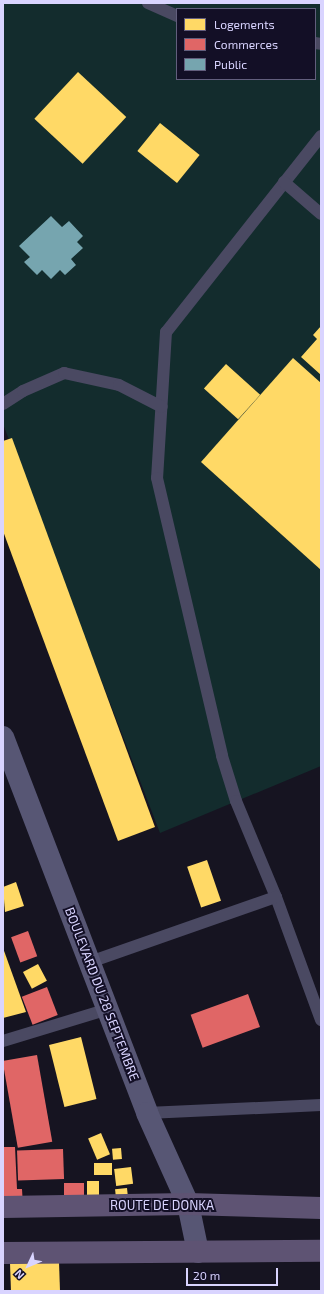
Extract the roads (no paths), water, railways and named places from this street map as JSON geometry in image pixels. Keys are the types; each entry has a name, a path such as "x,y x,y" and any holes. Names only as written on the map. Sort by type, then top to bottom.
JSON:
{"main road":[{"name":"BOULEVARD DU 28 SEPTEMBRE","path":"3,737 147,1113 188,1204 198,1252"},
{"name":"ROUTE DE DONKA","path":"3,1207 188,1204 321,1208"},
{"path":"3,1253 321,1251"}],"lane":[{"path":"148,3 176,16"},
{"path":"321,136 166,332 157,478 222,756 236,801 276,897 321,1020"},
{"path":"284,182 321,214"},
{"path":"3,404 24,391 64,373 119,385 162,408"},
{"path":"90,962 276,897"},
{"path":"3,1041 108,1010"},
{"path":"147,1113 321,1105"}]}
